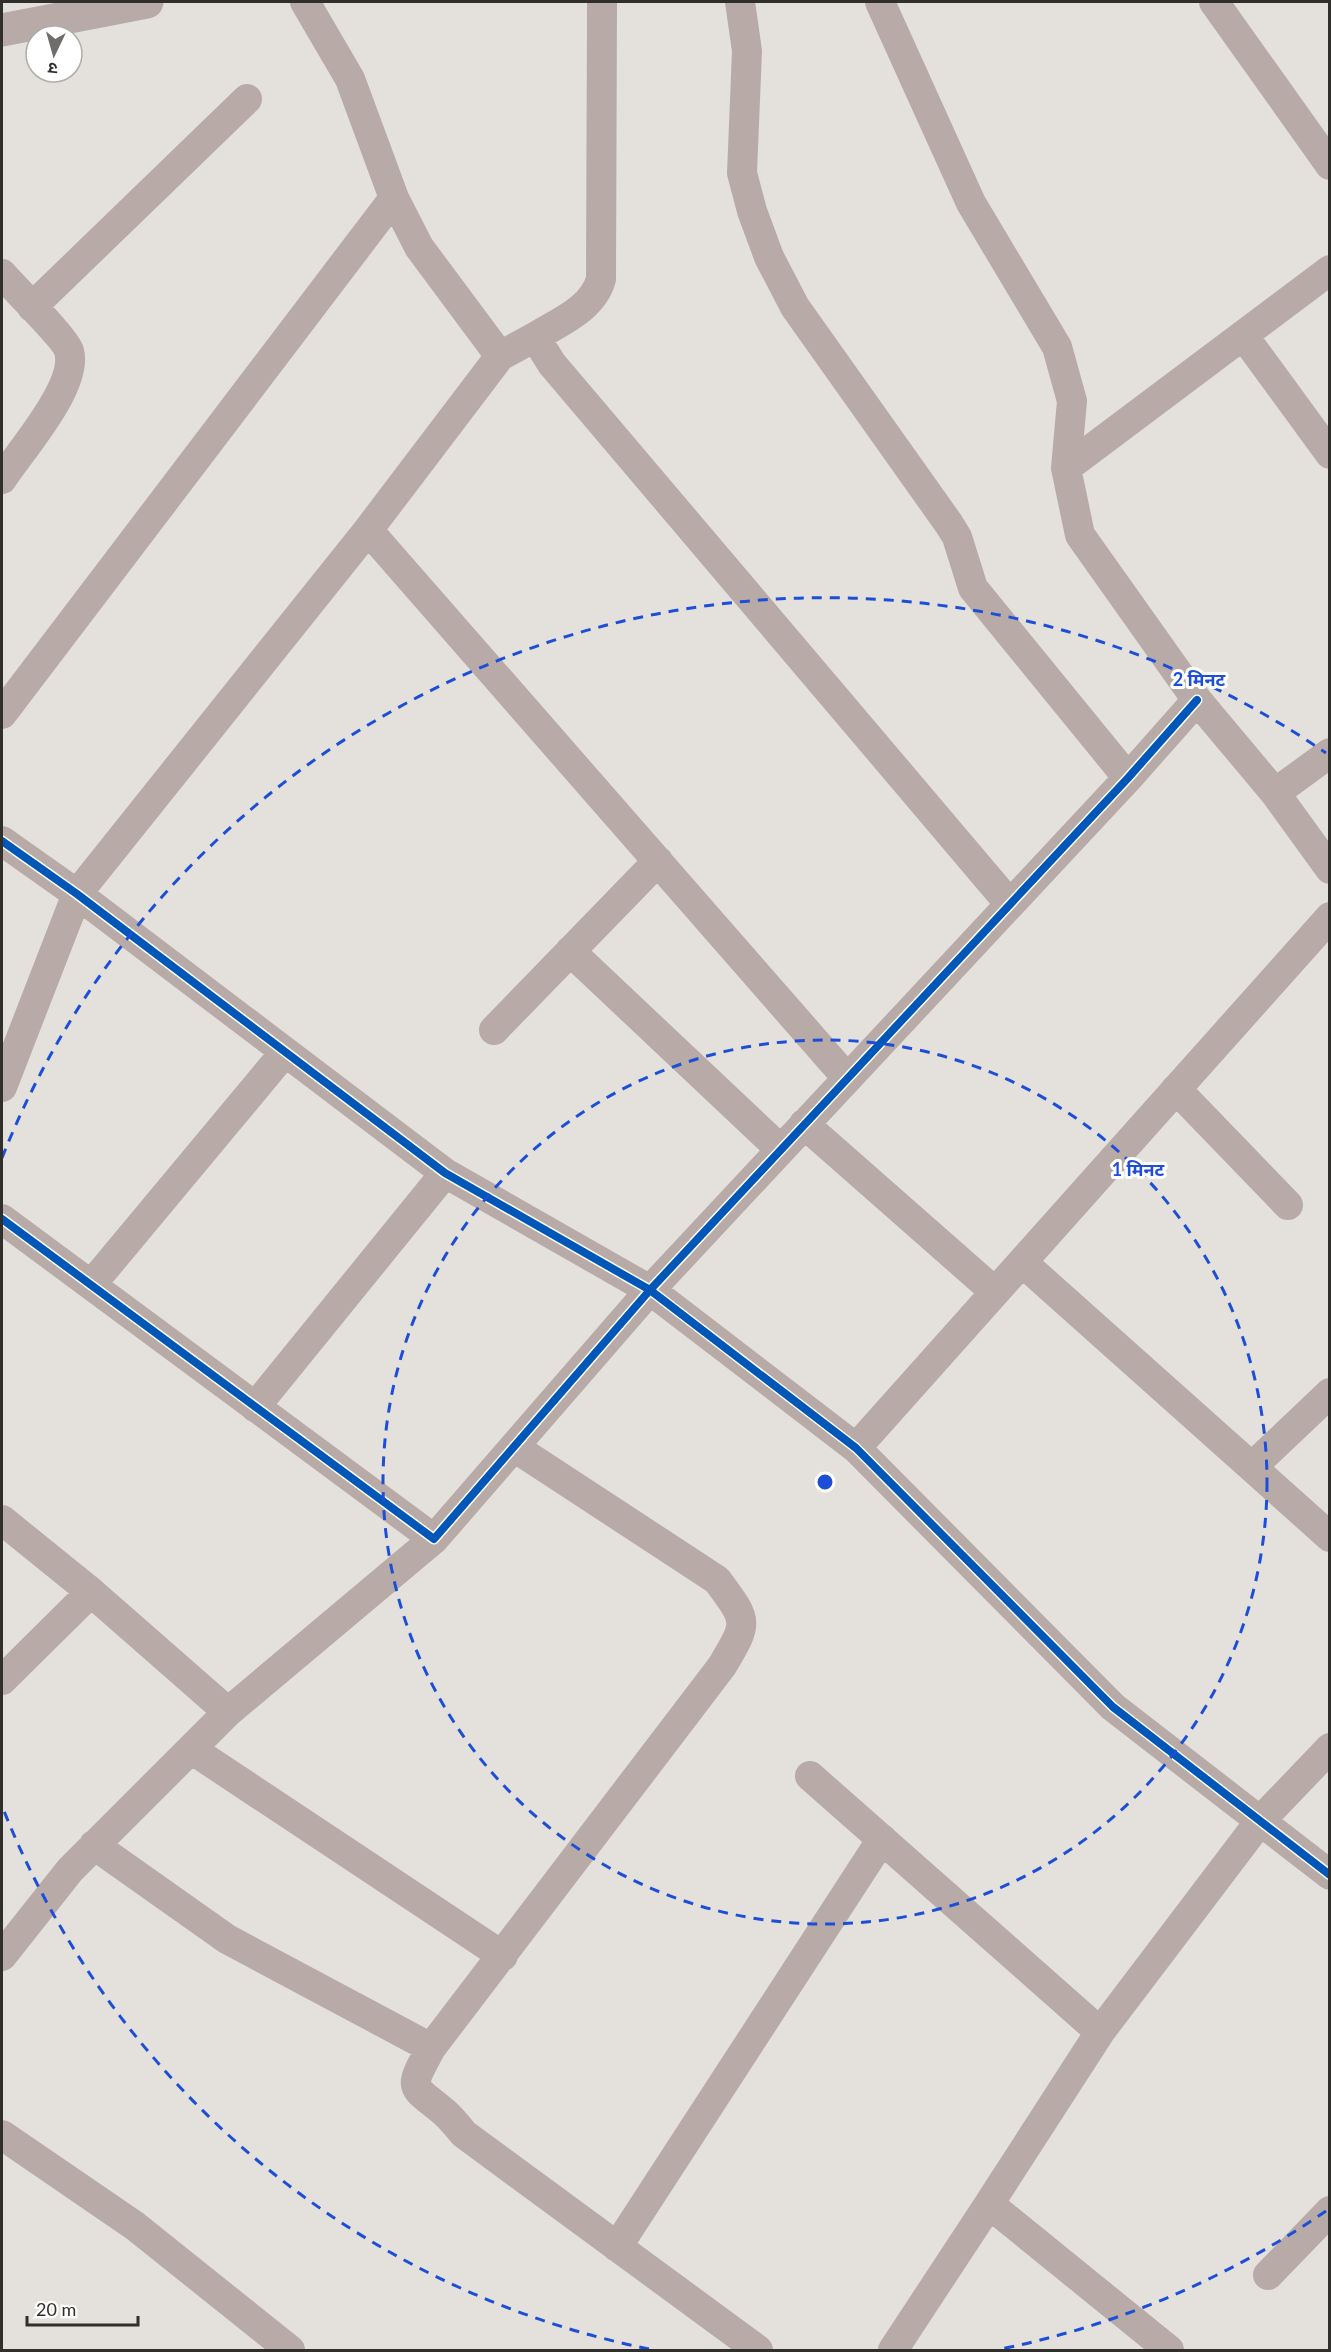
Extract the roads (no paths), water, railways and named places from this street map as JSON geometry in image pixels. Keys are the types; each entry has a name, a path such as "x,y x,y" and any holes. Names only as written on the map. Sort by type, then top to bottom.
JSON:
{"street":[{"path":"2,30 147,2"},
{"path":"305,2 350,79 394,198 425,257 500,356"},
{"path":"2,1087 77,894 368,530 500,356 590,302 597,294 601,279 602,2"},
{"path":"740,2 747,51 742,173 752,211 769,257 795,307 949,524 957,537 973,588 1128,778"},
{"path":"880,2 971,203 1057,347 1072,401 1066,468 1080,535 1197,700 1275,793 1329,869"},
{"path":"1214,2 1329,165"},
{"path":"32,307 247,99"},
{"path":"2,714 394,198"},
{"path":"1066,468 1329,270"},
{"path":"2,274 69,349 70,368 63,390 2,479"},
{"path":"1243,335 1329,454"},
{"path":"535,337 552,364 1009,903"},
{"path":"368,530 847,1078"},
{"path":"2,1956 70,1870 228,1712 434,1539 650,1290 1128,778 1197,700"},
{"path":"1275,793 1329,753"},
{"path":"2,841 77,894 445,1173 650,1290 856,1448 1113,1707 1329,1875"},
{"path":"494,1029 658,861"},
{"path":"856,1448 1329,917"},
{"path":"570,951 780,1149"},
{"path":"91,1285 285,1052"},
{"path":"1176,1089 1288,1206"},
{"path":"804,1124 995,1292"},
{"path":"255,1407 445,1173"},
{"path":"2,1219 434,1539"},
{"path":"1022,1262 1329,1537"},
{"path":"1252,1467 1329,1393"},
{"path":"514,1447 717,1580 739,1611 742,1633 722,1666 431,2048 417,2076 416,2086 419,2094 445,2113 464,2134 758,2350"},
{"path":"2,1520 91,1592 228,1712"},
{"path":"2,1680 91,1592"},
{"path":"893,2350 1100,2032 1260,1821 1329,1748"},
{"path":"192,1749 503,1956"},
{"path":"810,1776 1100,2032"},
{"path":"617,2247 882,1839"},
{"path":"94,1845 227,1939 431,2048"},
{"path":"2,2135 135,2226 290,2350"},
{"path":"989,2204 1169,2350"},
{"path":"1268,2275 1329,2211"}]}
